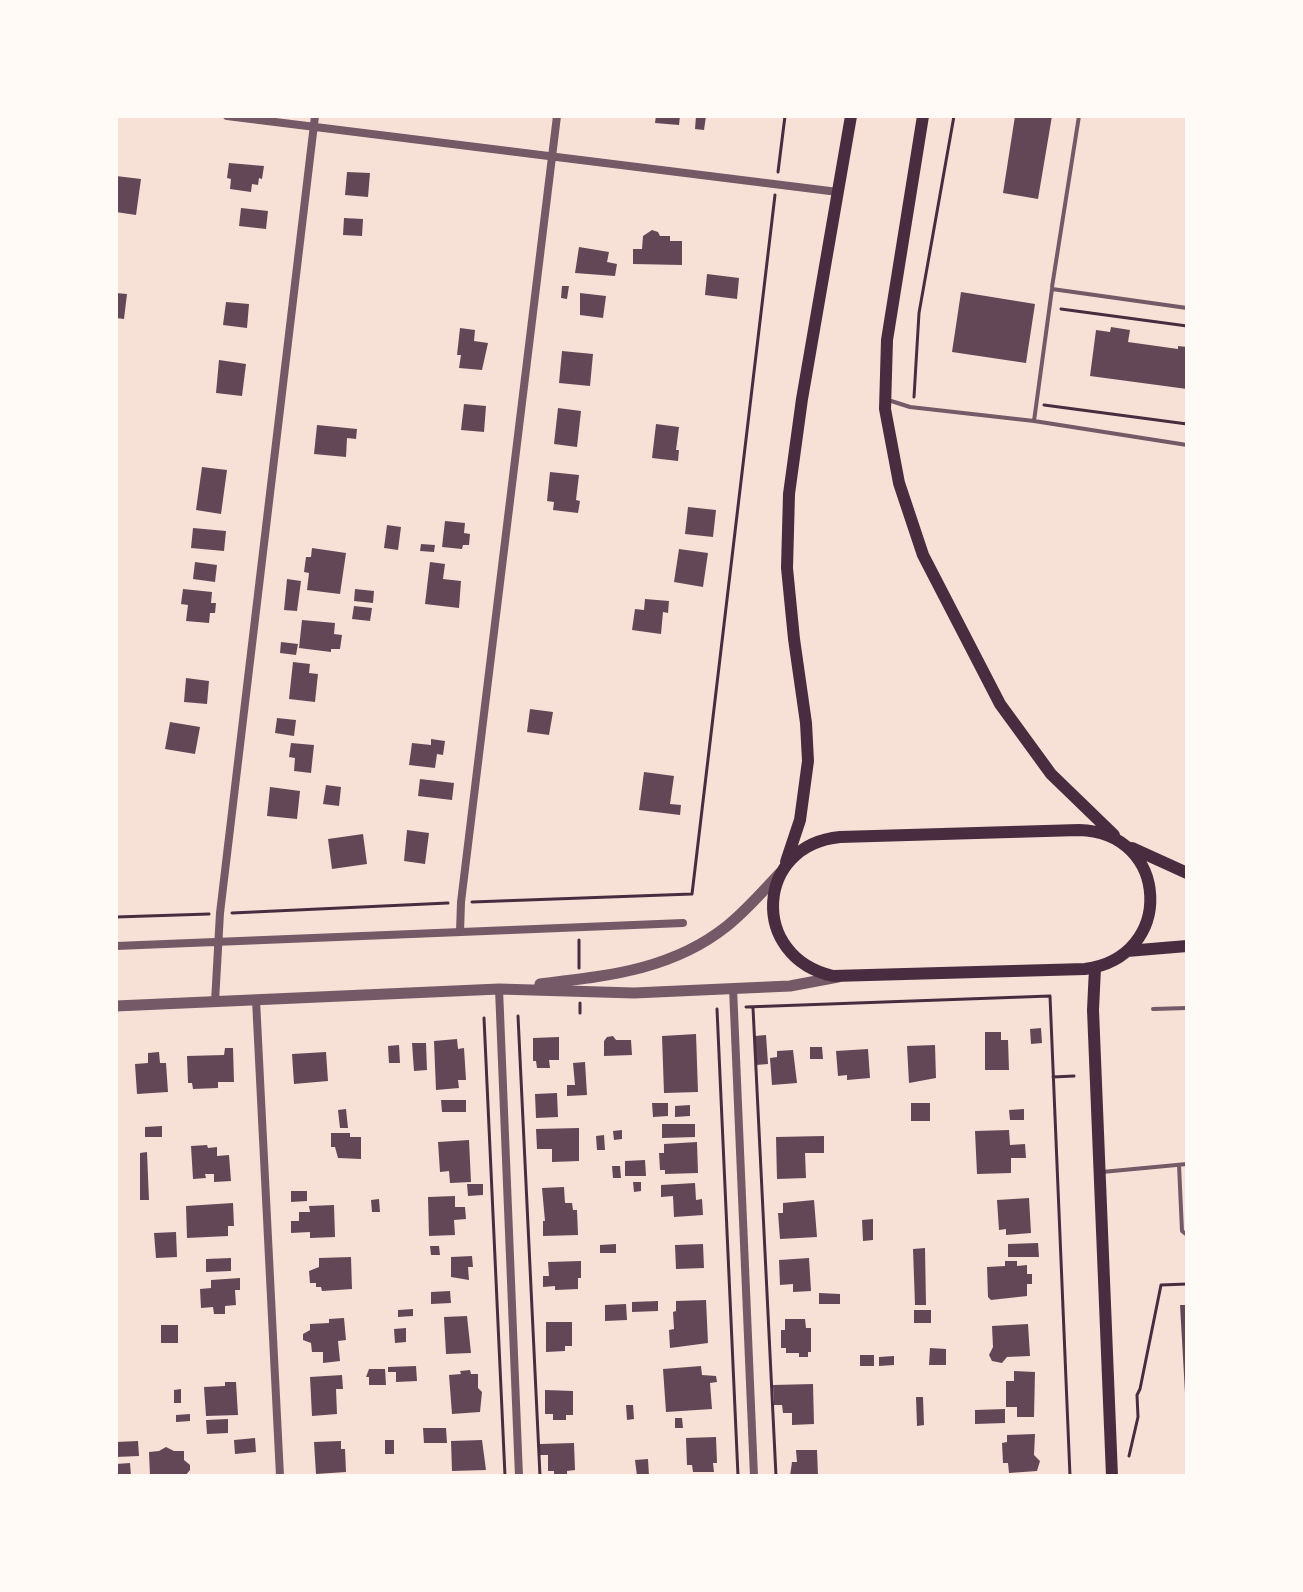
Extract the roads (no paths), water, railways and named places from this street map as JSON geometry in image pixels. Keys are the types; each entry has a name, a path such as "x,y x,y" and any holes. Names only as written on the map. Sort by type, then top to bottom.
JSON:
{"main road":[{"path":"851,116 800,412 789,494 788,580 808,761 802,812 777,882 772,909 774,923 782,942 796,958 813,970 833,976 1095,968 1127,951 1143,931 1151,898 1144,870 1133,853 1043,765 1013,725 934,578 914,532 897,471 886,399 889,316 923,116"},
{"path":"784,868 811,844 840,837 1087,830 1108,835 1187,873"},
{"path":"1127,951 1187,946"},
{"path":"1095,968 1093,1010 1112,1476"}],"street":[{"path":"227,116 838,192"},
{"path":"215,1002 220,913 315,116"},
{"path":"460,932 461,902 557,116"},
{"path":"116,1006 499,989 611,976 681,955 715,935 744,911 784,868"},
{"path":"116,946 683,923"},
{"path":"499,989 598,992 790,986 846,976"},
{"path":"733,988 754,1476"},
{"path":"499,989 519,1476"},
{"path":"256,1000 280,1476"}],"lane":[{"path":"1034,421 1079,116"},
{"path":"1052,289 1187,308"},
{"path":"886,399 910,407 1034,421 1187,445"},
{"path":"1153,1009 1187,1008"},
{"path":"1099,1173 1187,1164"},
{"path":"1179,1165 1182,1231 1187,1235"}]}
